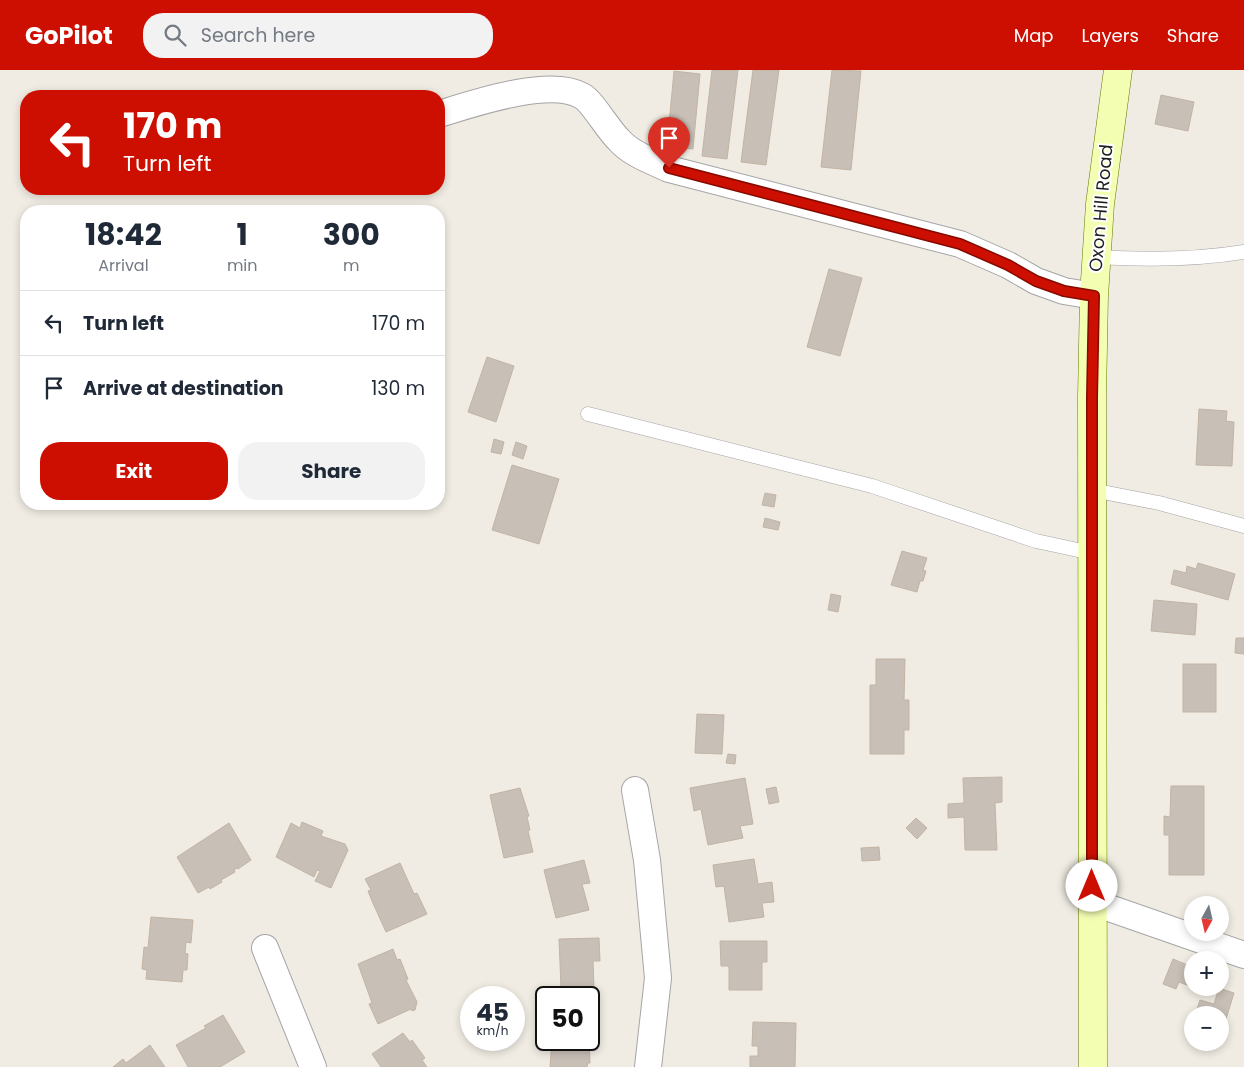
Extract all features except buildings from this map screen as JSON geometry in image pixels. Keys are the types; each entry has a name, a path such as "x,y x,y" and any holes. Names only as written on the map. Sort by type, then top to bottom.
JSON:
{"main road":[{"name":"Oxon Hill Road","path":"1093,1067 1092,490 1094,296 1106,146 1118,70"}],"street":[{"path":"445,112 509,94 550,90 582,96 620,142 642,156 669,168 960,244 1008,265 1036,281 1064,291 1094,296"},
{"path":"634,790 647,860 658,978 648,1067"},
{"path":"1092,902 1244,955"},
{"path":"265,948 313,1067"}],"lane":[{"path":"1096,257 1141,260 1223,256 1244,252"},
{"path":"588,414 872,486 1036,541 1092,553"},
{"path":"1092,490 1159,503 1244,526"}],"route":[{"path":"669,168 722,184 780,196 960,244 1008,265 1036,281 1064,291 1094,296 1092,397 1092,886"}]}
